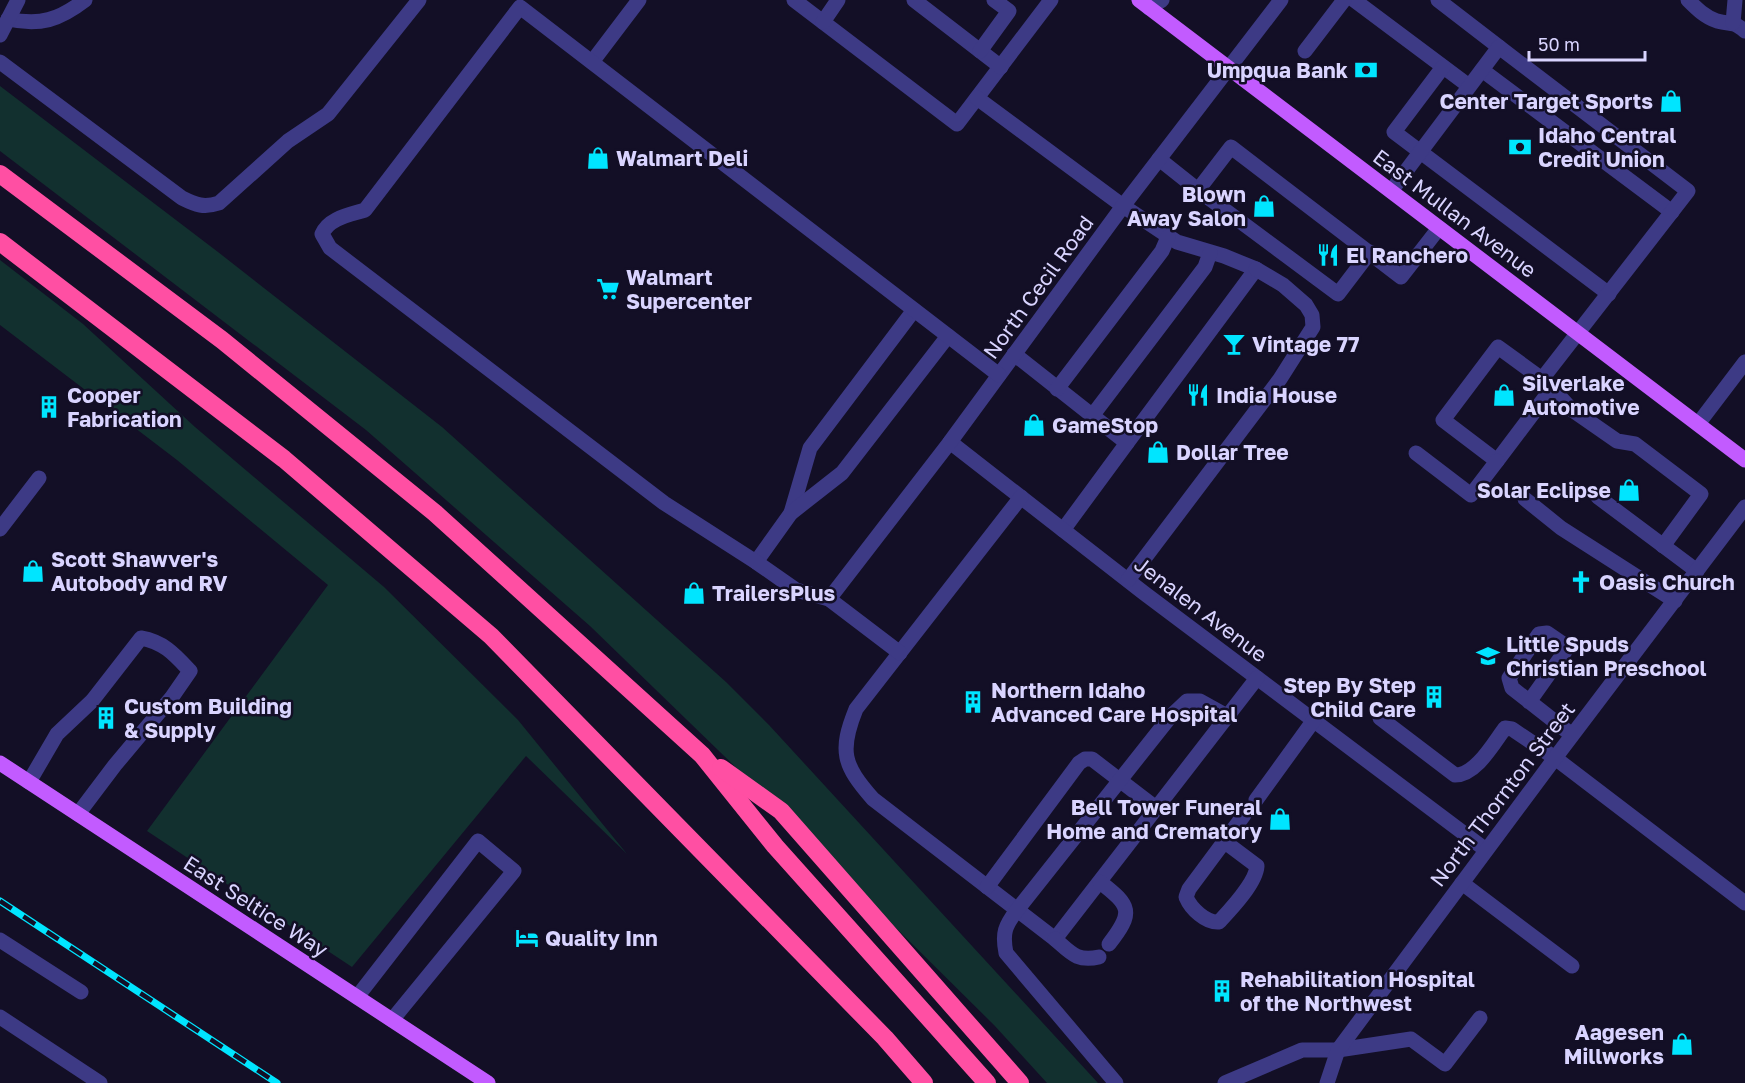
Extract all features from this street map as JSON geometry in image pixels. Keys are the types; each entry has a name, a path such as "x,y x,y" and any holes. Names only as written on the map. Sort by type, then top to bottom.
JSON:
{"highway":[{"path":"0,174 222,340 435,513 702,755 781,811 1020,1083"},
{"path":"0,242 284,459 491,636 885,1038 924,1083"},
{"path":"702,755 775,846 987,1083"},
{"path":"885,1038 916,1083"}],"main road":[{"name":"East Mullan Avenue","path":"1150,2 1229,68 1745,460"},
{"name":"East Seltice Way","path":"0,763 488,1083"}],"street":[{"path":"0,35 18,0"},
{"path":"8,19 28,23 44,22 64,14 85,0"},
{"path":"0,62 182,198 195,205 206,207 219,203 288,141 328,114 419,0"},
{"path":"592,62 639,0"},
{"path":"794,0 957,124 1051,0"},
{"path":"823,22 838,0"},
{"path":"914,0 1001,67"},
{"path":"980,51 1009,11 994,0"},
{"name":"North Cecil Road","path":"829,599 950,442 1123,206 1281,0"},
{"path":"1305,51 1344,0"},
{"path":"1354,0 1469,86"},
{"path":"1416,453 1471,495 1497,461 1579,333 1689,191 1438,0"},
{"path":"1688,0 1715,21 1739,27 1734,0"},
{"path":"900,653 829,599 796,590 664,502 330,248 322,234 326,226 344,216 365,210 519,7 999,375"},
{"path":"1391,191 1499,47"},
{"path":"1443,67 1394,132 1609,294"},
{"path":"1482,70 1672,212"},
{"path":"977,98 1168,237 1256,269 1283,285 1306,305 1312,315 1313,327 1280,379 1128,580"},
{"path":"1198,190 1231,147 1401,277 1439,228"},
{"path":"1159,159 1338,294 1370,252"},
{"path":"1057,389 1162,251 1168,237"},
{"path":"1092,417 1205,267 1210,253"},
{"path":"1063,530 1256,269"},
{"path":"791,513 810,448 914,310"},
{"path":"756,562 791,513 843,473 948,336"},
{"path":"1497,461 1443,420 1498,347 1547,384 1571,409 1617,441 1635,444 1701,494 1664,546"},
{"path":"1014,354 1127,443"},
{"path":"1698,424 1745,362"},
{"name":"Jenalen Avenue","path":"950,442 1128,580 1486,850"},
{"path":"0,529 39,478"},
{"path":"1021,497 856,709 847,732 846,758 854,778 873,799 1055,939 1072,955 1086,960 1100,957"},
{"path":"1598,497 1697,571"},
{"path":"1525,499 1561,528 1675,601"},
{"name":"North Thornton Street","path":"1327,1083 1338,1050 1745,507"},
{"path":"28,782 57,735 92,701 141,638 154,640 169,648 190,671 172,697 115,765 78,814"},
{"path":"1055,939 1257,678"},
{"path":"1116,1083 1006,953 1003,936 1009,921 1017,910 1170,717 1187,701 1200,700 1227,716"},
{"path":"1529,702 1572,735"},
{"path":"1380,718 1455,775 1463,775 1475,766 1504,728 1512,729 1555,758 1745,903"},
{"path":"1256,800 1314,720"},
{"path":"987,887 1079,763 1085,759 1092,759 1156,808"},
{"path":"1225,842 1257,866 1256,874 1232,908 1219,922 1214,923 1191,908 1186,897 1244,815"},
{"path":"357,997 478,841 514,870 392,1020"},
{"path":"1100,882 1117,895 1126,908 1127,918 1109,944"},
{"path":"1462,883 1572,966"},
{"path":"0,940 81,992"},
{"path":"0,1017 100,1083"},
{"path":"1225,1083 1302,1050 1338,1050 1411,1039 1445,1064 1480,1018"}],"green space":[{"path":"0,86 442,427 726,682 769,725 1098,1083 1047,1083 994,1025 817,846 590,626 366,430 0,151"},
{"path":"0,260 83,324 195,427 384,587 518,720 627,854 526,756 352,967 147,831 328,585 177,460 0,325"}],"railway":[{"path":"0,901 277,1083"}],"place":[{"name":"Umpqua Bank","path":"1366,70"},
{"name":"Center Target Sports","path":"1671,101"},
{"name":"Idaho Central Credit Union","path":"1520,147"},
{"name":"Walmart Deli","path":"598,158"},
{"name":"Blown Away Salon","path":"1264,206"},
{"name":"El Ranchero","path":"1328,255"},
{"name":"Walmart Supercenter","path":"608,289"},
{"name":"Vintage 77","path":"1234,344"},
{"name":"India House","path":"1198,395"},
{"name":"Silverlake Automotive","path":"1504,395"},
{"name":"Cooper Fabrication","path":"49,407"},
{"name":"GameStop","path":"1034,425"},
{"name":"Dollar Tree","path":"1158,452"},
{"name":"Solar Eclipse","path":"1629,490"},
{"name":"Scott Shawver's Autobody and RV","path":"33,571"},
{"name":"Oasis Church","path":"1581,582"},
{"name":"TrailersPlus","path":"694,593"},
{"name":"Little Spuds Christian Preschool","path":"1488,656"},
{"name":"Step By Step Child Care","path":"1434,697"},
{"name":"Northern Idaho Advanced Care Hospital","path":"973,702"},
{"name":"Custom Building & Supply","path":"106,718"},
{"name":"Bell Tower Funeral Home and Crematory","path":"1280,819"},
{"name":"Quality Inn","path":"527,938"},
{"name":"Rehabilitation Hospital of the Northwest","path":"1222,991"},
{"name":"Aagesen Millworks","path":"1682,1044"}]}
